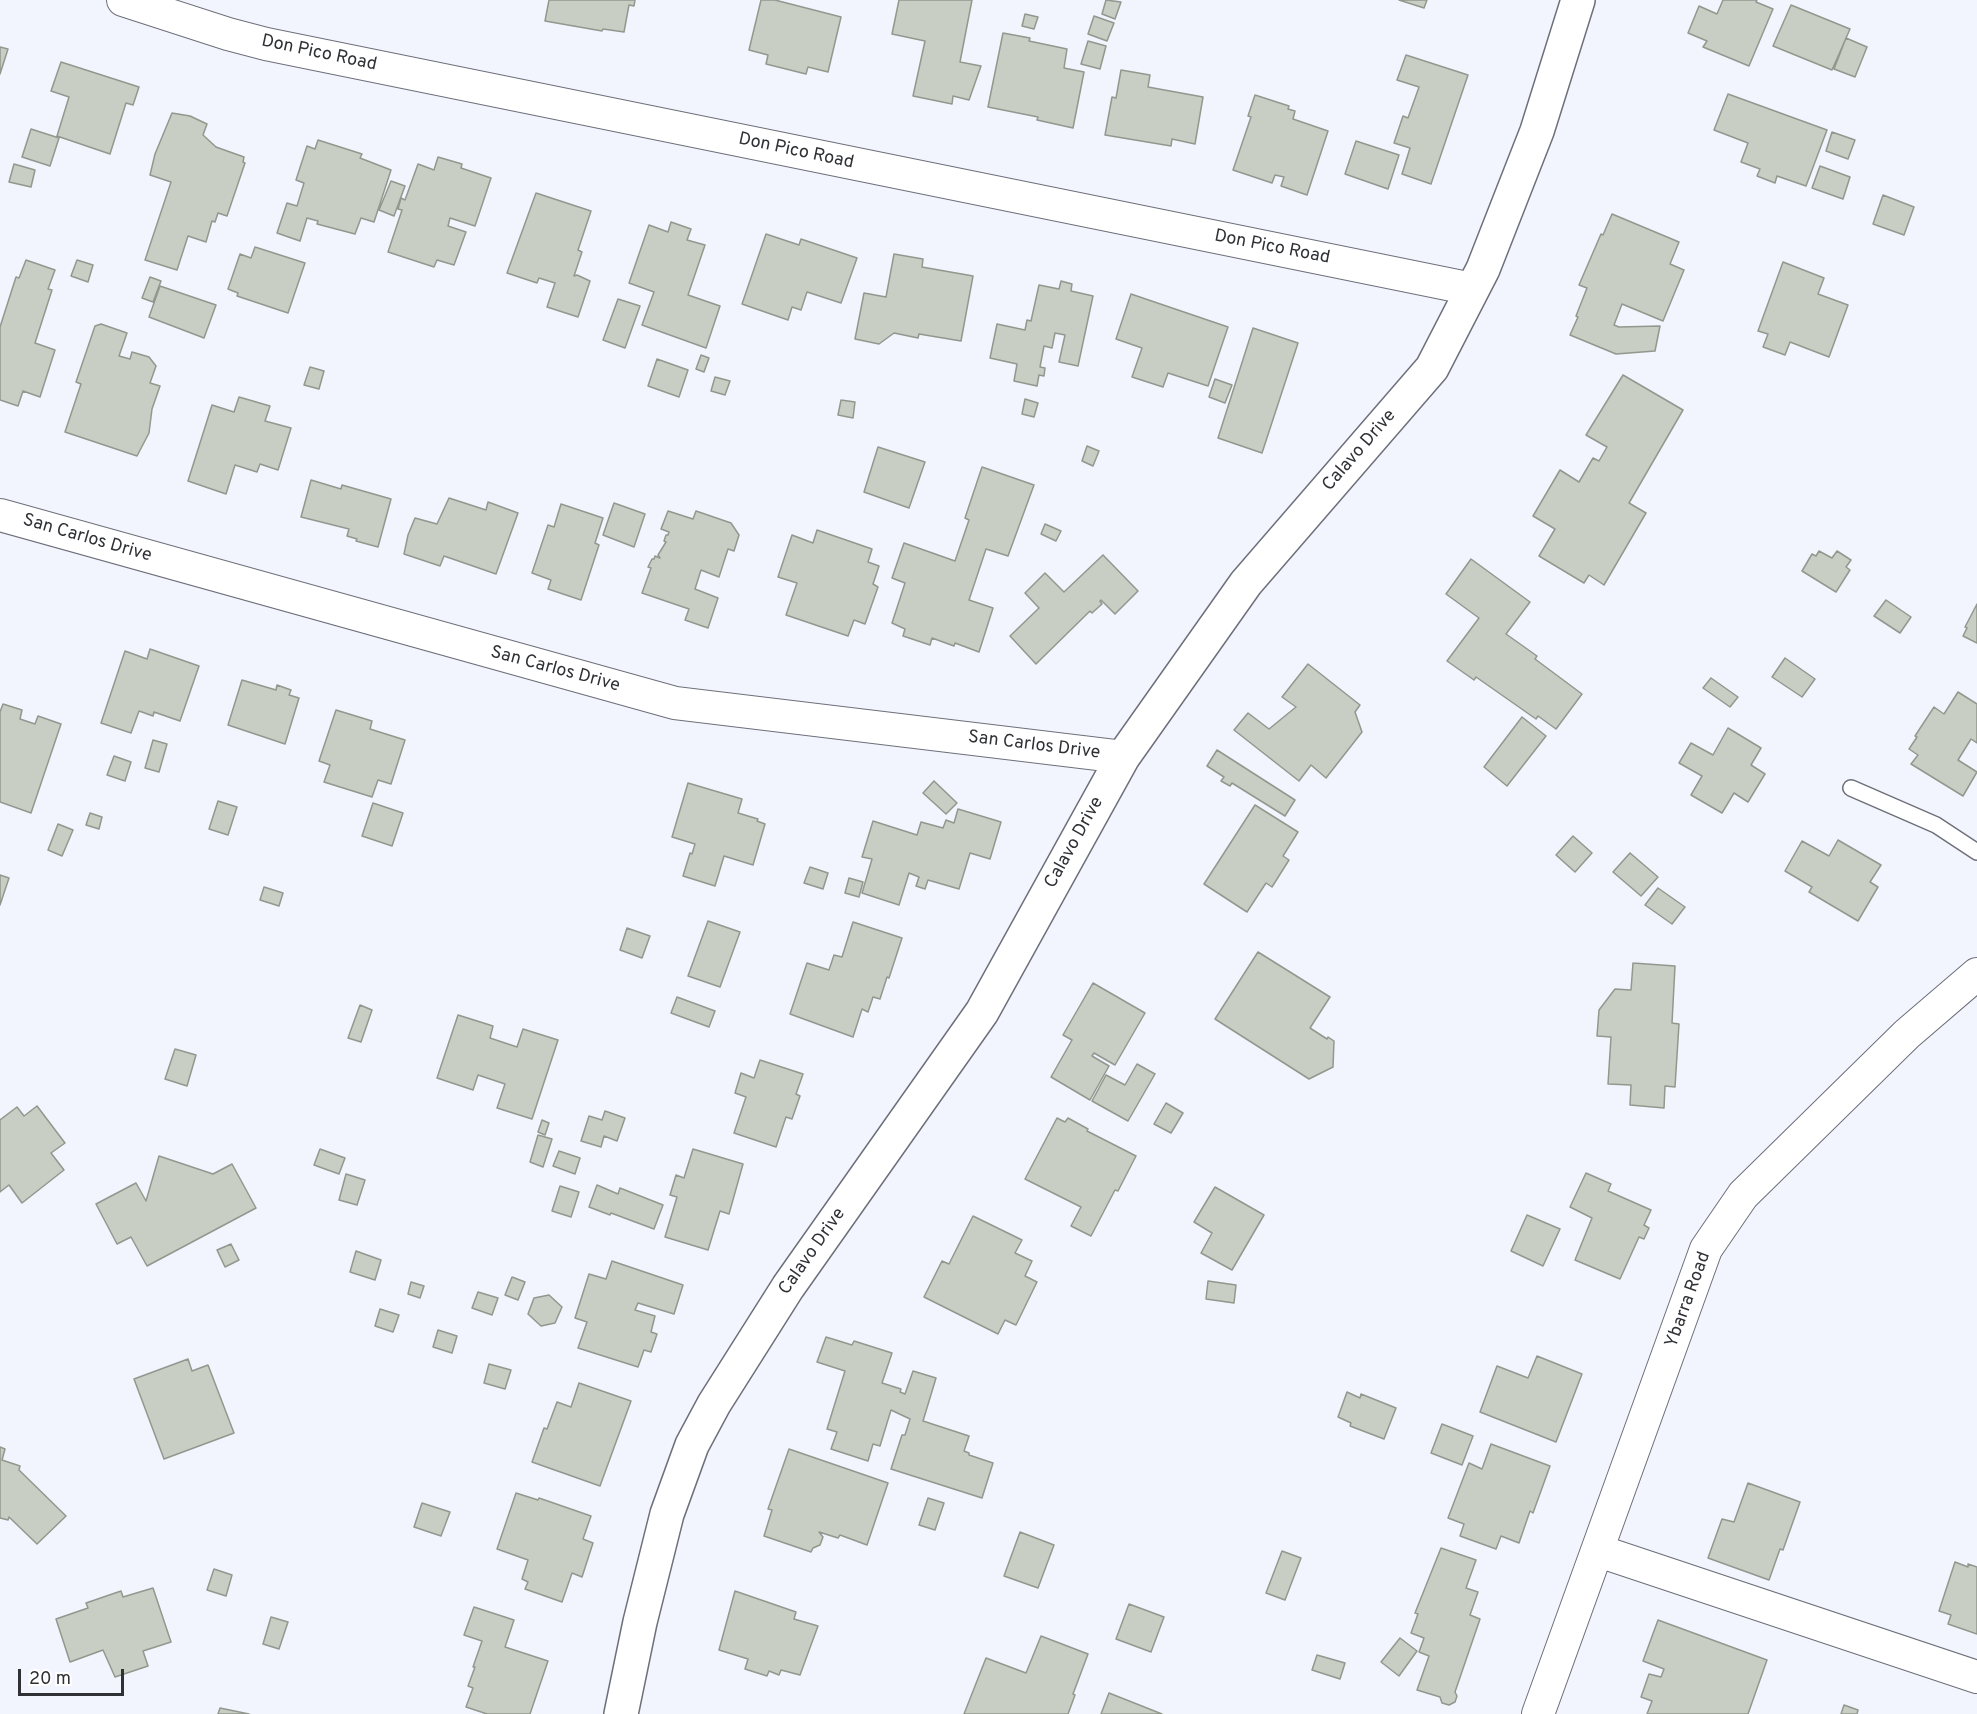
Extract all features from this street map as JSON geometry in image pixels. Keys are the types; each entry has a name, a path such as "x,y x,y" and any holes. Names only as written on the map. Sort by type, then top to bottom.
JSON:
{"street":[{"name":"Don Pico Road","path":"123,0 266,44 1472,289"},
{"name":"Calavo Drive","path":"621,1714 640,1622 667,1514 692,1445 714,1404 788,1287 982,1012 1123,757 1246,583 1432,368 1484,269 1537,132 1578,0"},
{"name":"San Carlos Drive","path":"0,515 675,703 1123,757"},
{"name":"Ybarra Road","path":"1538,1714 1599,1551 1706,1249 1743,1195 1907,1034 1977,975"},
{"path":"1599,1551 1977,1677"}],"lane":[{"path":"1851,788 1936,825 1977,852"}],"building":[{"path":"549,0 635,0 634,6 629,5 624,32 603,29 602,31 545,21"},
{"path":"761,0 775,0 841,17 828,72 808,67 806,74 766,64 768,55 749,50"},
{"path":"899,0 972,0 960,62 981,66 969,100 953,96 952,104 913,96 925,41 892,34"},
{"path":"1106,0 1121,2 1115,19 1102,14"},
{"path":"1399,0 1427,0 1424,8"},
{"path":"1723,0 1757,0 1756,2 1773,9 1749,66 1703,47 1707,41 1688,33 1699,6 1717,14"},
{"path":"1791,5 1850,29 1832,70 1773,46"},
{"path":"1025,14 1038,17 1034,29 1022,26"},
{"path":"1094,16 1114,23 1107,41 1088,34"},
{"path":"1003,33 1067,49 1064,68 1084,72 1073,128 1037,120 1038,117 988,107"},
{"path":"1846,38 1867,47 1855,77 1834,69"},
{"path":"1088,41 1106,46 1100,69 1081,64"},
{"path":"0,47 8,49 0,74"},
{"path":"1406,55 1468,75 1431,184 1402,174 1410,148 1394,143 1403,116 1408,118 1419,87 1397,80"},
{"path":"61,62 139,87 133,105 126,103 110,154 57,136 69,97 51,91"},
{"path":"1121,70 1150,75 1148,87 1203,97 1195,144 1172,139 1171,146 1105,135 1112,97 1116,98"},
{"path":"1728,94 1827,130 1806,186 1777,176 1775,183 1757,176 1760,169 1741,162 1748,143 1714,130"},
{"path":"1255,95 1289,106 1288,109 1295,111 1293,119 1328,131 1307,195 1281,186 1284,177 1275,175 1272,183 1233,170 1251,117 1248,116"},
{"path":"172,113 190,116 207,124 203,135 216,147 244,157 243,162 245,163 227,216 218,213 215,222 212,221 206,242 188,236 177,270 145,260 171,182 150,175 155,154"},
{"path":"31,129 59,138 50,166 22,157"},
{"path":"1832,132 1855,140 1848,159 1826,151"},
{"path":"318,140 362,154 360,158 391,170 374,222 361,218 355,234 317,224 318,221 307,218 300,241 277,233 287,203 297,206 304,183 296,180 307,146 315,149"},
{"path":"1356,141 1399,155 1388,189 1345,174"},
{"path":"438,157 462,164 461,168 491,178 475,226 450,218 448,226 466,232 454,265 437,260 434,267 388,252 402,210 398,209 401,198 405,200 418,164 434,170"},
{"path":"14,164 35,170 31,187 9,182"},
{"path":"1820,166 1850,177 1843,199 1812,188"},
{"path":"391,181 405,186 394,216 379,210"},
{"path":"536,193 591,211 578,250 582,252 574,276 577,275 590,281 578,317 547,307 555,283 539,278 537,283 507,273"},
{"path":"1883,195 1914,207 1904,235 1873,224"},
{"path":"1612,214 1679,242 1670,264 1684,270 1663,321 1622,304 1614,325 1619,327 1660,326 1655,351 1616,354 1570,335 1587,288 1579,285"},
{"path":"671,222 691,229 687,240 705,245 688,295 720,306 706,348 642,325 654,292 629,283 649,225 668,232"},
{"path":"766,234 799,245 801,239 857,258 841,303 807,292 801,310 792,307 788,320 742,304"},
{"path":"255,247 305,263 288,313 237,296 238,293 228,289 240,254 251,258"},
{"path":"894,254 923,259 922,267 973,276 961,341 919,334 918,338 894,333 879,344 855,339 864,293 886,297"},
{"path":"26,260 55,270 48,289 52,290 35,343 55,350 40,397 23,391 18,406 0,400 0,327 16,277 19,278"},
{"path":"77,260 93,265 88,282 71,276"},
{"path":"1783,262 1824,278 1818,294 1848,305 1829,357 1790,342 1785,355 1763,347 1768,334 1758,331"},
{"path":"150,277 161,281 153,302 142,298"},
{"path":"1061,281 1072,284 1071,291 1093,296 1078,366 1059,362 1065,335 1055,333 1052,348 1044,346 1040,367 1045,368 1044,376 1039,375 1037,386 1014,381 1017,364 990,358 997,324 1025,330 1027,320 1031,321 1039,285 1059,289"},
{"path":"160,286 216,305 204,338 149,317"},
{"path":"1131,294 1228,327 1208,386 1168,373 1163,387 1132,377 1142,348 1116,339"},
{"path":"618,299 640,306 625,348 603,340"},
{"path":"101,324 127,333 119,356 130,359 132,352 149,357 156,366 150,383 160,386 152,409 149,433 137,456 65,432 81,384 76,382 95,326"},
{"path":"1253,328 1298,343 1262,453 1218,438"},
{"path":"701,355 709,358 704,372 696,369"},
{"path":"657,359 688,370 679,397 648,386"},
{"path":"310,367 324,371 319,389 304,385"},
{"path":"1623,375 1683,410 1629,503 1646,513 1604,585 1589,575 1584,583 1539,556 1555,529 1533,516 1560,470 1579,482 1593,458 1599,461 1607,447 1586,435"},
{"path":"715,377 730,381 725,395 711,391"},
{"path":"1215,379 1232,385 1225,403 1209,397"},
{"path":"239,397 270,406 265,421 291,428 278,470 260,464 257,472 235,465 226,494 188,481 212,405 234,412"},
{"path":"1025,399 1038,403 1034,417 1022,414"},
{"path":"841,400 855,402 853,418 838,415"},
{"path":"1087,446 1099,451 1093,466 1082,461"},
{"path":"878,447 925,462 909,508 864,492"},
{"path":"982,467 1034,485 1008,556 986,549 969,600 993,608 979,652 932,638 930,645 903,636 905,629 892,623 905,583 892,578 904,543 955,561 969,520 965,518"},
{"path":"311,480 341,489 342,485 391,499 378,547 347,536 349,529 301,517"},
{"path":"449,498 486,510 488,502 518,513 496,574 444,556 440,566 404,554 415,518 437,524"},
{"path":"614,503 645,514 634,547 603,535"},
{"path":"561,504 603,518 595,543 599,545 581,600 548,589 551,580 532,573 548,525 554,527"},
{"path":"668,511 693,519 696,511 731,523 739,535 734,551 728,549 719,577 701,570 695,589 718,598 708,628 685,620 689,609 642,593 651,568 648,567 655,556 660,558 658,555 666,542 664,541 669,532 661,529"},
{"path":"1045,524 1061,531 1056,541 1041,534"},
{"path":"817,530 872,549 868,562 879,566 873,584 878,587 865,624 854,620 848,636 786,615 797,583 778,577 792,535 813,543"},
{"path":"1819,551 1832,558 1837,551 1851,560 1846,567 1850,570 1836,592 1802,571 1812,554 1816,556"},
{"path":"1103,555 1138,591 1115,614 1101,600 1102,604 1092,613 1090,611 1036,664 1010,636 1039,608 1025,593 1045,573 1064,592"},
{"path":"1471,559 1530,602 1506,634 1537,656 1535,659 1582,694 1556,729 1538,716 1536,719 1476,677 1474,680 1447,661 1479,618 1446,594"},
{"path":"1886,600 1911,617 1900,633 1874,616"},
{"path":"1977,604 1977,643 1963,636"},
{"path":"150,649 199,666 180,721 154,712 153,716 139,711 131,733 101,723 125,651 147,659"},
{"path":"1785,658 1815,679 1802,697 1772,677"},
{"path":"1308,664 1360,705 1355,712 1362,732 1326,778 1311,765 1299,781 1234,730 1248,713 1269,729 1296,707 1282,697"},
{"path":"1711,678 1738,697 1730,707 1703,688"},
{"path":"242,680 276,690 277,685 291,690 289,695 299,698 285,744 228,725"},
{"path":"1958,692 1977,704 1977,743 1971,739 1958,760 1977,772 1963,796 1911,764 1918,755 1909,749 1934,707 1944,714"},
{"path":"3,704 22,710 20,719 35,724 38,716 61,724 31,813 0,802 0,712"},
{"path":"336,710 372,721 370,729 405,740 391,784 378,780 372,797 324,782 330,765 319,761"},
{"path":"1522,717 1546,736 1507,786 1484,767"},
{"path":"1728,728 1761,748 1751,765 1765,774 1748,802 1734,793 1722,813 1691,795 1702,776 1679,763 1691,743 1713,755"},
{"path":"153,740 167,744 159,772 145,768"},
{"path":"1217,750 1295,800 1285,816 1232,783 1230,786 1221,781 1224,777 1207,766"},
{"path":"114,756 131,762 125,781 107,775"},
{"path":"934,781 957,803 946,814 923,793"},
{"path":"688,783 742,799 738,813 758,819 757,821 765,824 753,865 724,856 715,886 683,876 695,844 672,837"},
{"path":"218,801 237,807 228,835 209,829"},
{"path":"373,803 403,813 392,846 362,836"},
{"path":"1255,805 1298,832 1283,856 1289,860 1272,887 1266,883 1247,912 1204,884"},
{"path":"958,809 1001,822 990,859 970,853 959,889 928,880 925,889 916,886 919,877 909,873 899,905 862,893 872,859 862,857 873,821 917,835 921,822 943,828 946,820 954,823"},
{"path":"90,813 102,817 99,829 86,825"},
{"path":"58,824 73,830 62,856 48,850"},
{"path":"1573,836 1592,853 1575,872 1556,855"},
{"path":"1838,840 1881,865 1870,882 1878,887 1858,921 1809,892 1812,887 1785,871 1802,841 1829,856"},
{"path":"1630,853 1658,877 1641,896 1613,872"},
{"path":"810,867 828,873 823,889 804,883"},
{"path":"0,875 9,878 0,905"},
{"path":"849,878 863,882 859,897 845,893"},
{"path":"264,887 283,893 279,906 260,900"},
{"path":"1658,888 1685,907 1672,924 1645,905"},
{"path":"708,921 740,932 720,987 688,976"},
{"path":"853,922 902,938 880,999 873,997 868,1012 862,1009 853,1037 790,1014 807,963 829,970 834,955 842,957"},
{"path":"627,928 650,936 642,958 620,950"},
{"path":"1258,952 1330,997 1310,1028 1334,1041 1333,1067 1309,1079 1215,1019"},
{"path":"1633,963 1675,966 1672,1023 1679,1024 1675,1087 1665,1086 1664,1108 1630,1105 1631,1085 1608,1084 1611,1037 1597,1036 1599,1010 1615,989 1631,990"},
{"path":"1093,983 1145,1013 1115,1065 1094,1053 1092,1056 1109,1066 1090,1100 1051,1077 1072,1040 1063,1035"},
{"path":"677,997 715,1011 709,1027 671,1013"},
{"path":"360,1005 372,1010 361,1042 348,1038"},
{"path":"458,1015 493,1026 490,1038 517,1047 523,1029 558,1040 532,1119 497,1108 505,1084 478,1075 473,1090 437,1078"},
{"path":"175,1049 196,1055 187,1086 165,1079"},
{"path":"760,1060 803,1074 796,1094 800,1096 792,1119 786,1117 776,1147 734,1133 746,1097 735,1093 741,1073 754,1078"},
{"path":"1137,1064 1155,1074 1128,1121 1092,1101 1106,1075 1125,1085"},
{"path":"1166,1103 1183,1113 1171,1133 1154,1124"},
{"path":"37,1106 65,1143 51,1153 64,1170 22,1203 9,1185 0,1192 0,1120 17,1107 24,1116"},
{"path":"605,1111 625,1118 617,1141 604,1136 601,1147 581,1141 589,1116 602,1120"},
{"path":"1057,1118 1065,1122 1068,1118 1088,1129 1087,1131 1136,1156 1091,1236 1071,1226 1081,1207 1025,1179"},
{"path":"542,1120 549,1123 545,1135 538,1132"},
{"path":"538,1135 552,1139 543,1167 530,1162"},
{"path":"320,1149 345,1158 339,1174 314,1165"},
{"path":"693,1149 743,1164 729,1214 720,1211 708,1250 665,1237 677,1197 670,1195 676,1175 684,1178"},
{"path":"559,1151 580,1158 575,1174 553,1166"},
{"path":"159,1156 213,1174 232,1164 256,1208 147,1266 131,1237 117,1244 96,1204 136,1183 146,1201"},
{"path":"1586,1173 1611,1184 1608,1191 1651,1210 1644,1225 1649,1228 1644,1239 1639,1237 1620,1279 1575,1260 1592,1218 1570,1207"},
{"path":"346,1174 365,1180 357,1205 339,1200"},
{"path":"597,1185 618,1194 620,1188 663,1205 654,1229 589,1207"},
{"path":"560,1186 579,1192 571,1217 552,1211"},
{"path":"1215,1187 1264,1215 1232,1270 1201,1253 1212,1233 1194,1222"},
{"path":"1527,1215 1560,1229 1543,1266 1511,1251"},
{"path":"973,1216 1022,1240 1015,1253 1032,1261 1025,1276 1037,1282 1016,1325 1005,1320 998,1334 924,1297 942,1261 949,1264"},
{"path":"231,1244 239,1260 225,1267 217,1250"},
{"path":"356,1251 381,1260 375,1280 350,1272"},
{"path":"612,1261 683,1285 674,1314 638,1303 635,1310 655,1316 651,1332 657,1334 651,1352 644,1350 638,1367 578,1348 587,1322 575,1318 589,1274 606,1279"},
{"path":"512,1277 525,1282 518,1300 505,1295"},
{"path":"1208,1281 1236,1285 1234,1303 1206,1299"},
{"path":"411,1282 424,1286 420,1298 408,1294"},
{"path":"478,1292 498,1298 492,1315 472,1308"},
{"path":"549,1295 562,1307 555,1323 541,1326 528,1314 534,1298"},
{"path":"380,1309 399,1315 393,1332 375,1326"},
{"path":"438,1330 457,1336 452,1353 433,1347"},
{"path":"826,1337 852,1345 854,1341 892,1353 882,1383 901,1389 900,1392 905,1394 913,1371 936,1378 923,1421 969,1436 964,1451 993,1463 982,1498 891,1469 910,1419 891,1410 880,1446 873,1444 868,1461 831,1449 837,1432 827,1429 845,1371 817,1362"},
{"path":"1537,1356 1582,1374 1556,1442 1480,1412 1497,1366 1528,1378"},
{"path":"188,1359 192,1371 208,1365 234,1433 164,1459 134,1379"},
{"path":"489,1364 511,1370 505,1389 484,1383"},
{"path":"579,1383 631,1401 600,1486 532,1462 544,1428 547,1429 557,1402 571,1407"},
{"path":"1347,1392 1360,1398 1361,1394 1396,1408 1384,1439 1350,1426 1351,1423 1338,1417"},
{"path":"1442,1424 1473,1436 1462,1465 1431,1453"},
{"path":"1491,1444 1550,1466 1519,1543 1501,1536 1496,1549 1460,1536 1464,1524 1448,1518 1469,1463 1482,1469"},
{"path":"0,1447 5,1449 2,1460 20,1466 19,1470 66,1516 37,1544 9,1517 8,1520 0,1518"},
{"path":"789,1449 888,1483 867,1545 840,1535 838,1538 819,1532 823,1537 820,1545 813,1548 811,1552 764,1536 772,1510 768,1509"},
{"path":"1748,1483 1800,1502 1783,1550 1780,1549 1769,1580 1708,1558 1722,1519 1734,1522"},
{"path":"516,1493 538,1500 539,1498 591,1516 583,1539 593,1543 582,1577 572,1573 562,1602 525,1589 528,1582 522,1579 528,1560 497,1549"},
{"path":"928,1498 944,1503 935,1530 919,1525"},
{"path":"422,1503 450,1512 441,1536 414,1527"},
{"path":"1020,1532 1054,1545 1038,1588 1004,1576"},
{"path":"1441,1548 1476,1560 1466,1588 1478,1592 1470,1615 1480,1619 1455,1692 1457,1696 1455,1702 1449,1705 1442,1703 1440,1697 1417,1690 1429,1656 1419,1652 1424,1638 1411,1633 1418,1614 1415,1613"},
{"path":"1282,1551 1301,1558 1285,1600 1266,1593"},
{"path":"1955,1562 1968,1567 1968,1564 1977,1567 1977,1634 1948,1624 1951,1615 1939,1611"},
{"path":"214,1569 232,1575 226,1596 207,1590"},
{"path":"153,1588 171,1642 143,1651 148,1666 115,1677 103,1650 70,1662 56,1619 88,1608 86,1603 121,1591 123,1597"},
{"path":"735,1591 796,1612 794,1619 818,1626 800,1675 781,1670 779,1675 769,1671 767,1676 745,1669 748,1659 719,1650"},
{"path":"1129,1604 1164,1617 1151,1652 1116,1639"},
{"path":"474,1607 514,1620 505,1647 548,1661 530,1714 487,1714 466,1707 473,1688 468,1686 482,1641 464,1635"},
{"path":"271,1617 288,1622 279,1649 263,1644"},
{"path":"1658,1620 1767,1660 1748,1714 1647,1714 1652,1701 1641,1697 1649,1674 1661,1677 1664,1669 1643,1661"},
{"path":"1041,1636 1088,1654 1068,1714 964,1714 986,1658 1026,1673"},
{"path":"1400,1638 1417,1651 1399,1676 1381,1662"},
{"path":"1317,1655 1345,1663 1340,1679 1312,1670"},
{"path":"1109,1693 1162,1714 1101,1714"},
{"path":"1844,1705 1858,1710 1857,1714 1841,1714"},
{"path":"220,1708 249,1714 218,1714"}]}
